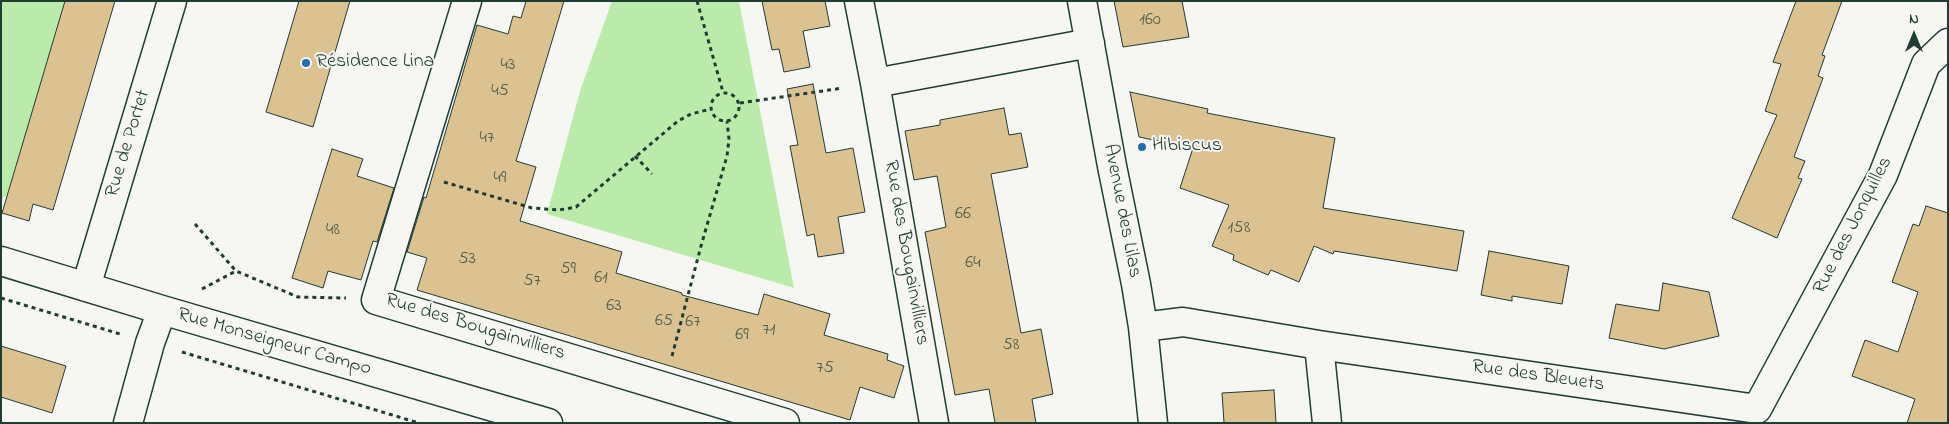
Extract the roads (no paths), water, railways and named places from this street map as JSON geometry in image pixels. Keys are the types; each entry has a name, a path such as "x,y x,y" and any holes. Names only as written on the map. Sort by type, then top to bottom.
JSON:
{"street":[{"name":"Rue de Portet","path":"86,287 172,1"},
{"name":"Rue des Bougainvilliers","path":"467,1 376,300 785,423"},
{"name":"Rue des Bougainvilliers","path":"859,1 934,423"},
{"name":"Avenue des Lilas","path":"1082,1 1142,327 1153,423"},
{"name":"Rue des Jonquilles","path":"1757,409 1883,175 1926,64 1948,41"},
{"path":"875,83 1090,43"},
{"name":"Rue Monseigneur Campo","path":"1,261 548,423"},
{"path":"128,423 150,342 162,310"},
{"name":"Rue des Bleuets","path":"1142,327 1183,322 1319,345 1757,409"},
{"path":"1319,345 1326,423"}],"place":[{"name":"Résidence Lina","path":"306,63"},
{"name":"Hibiscus","path":"1142,147"}]}
